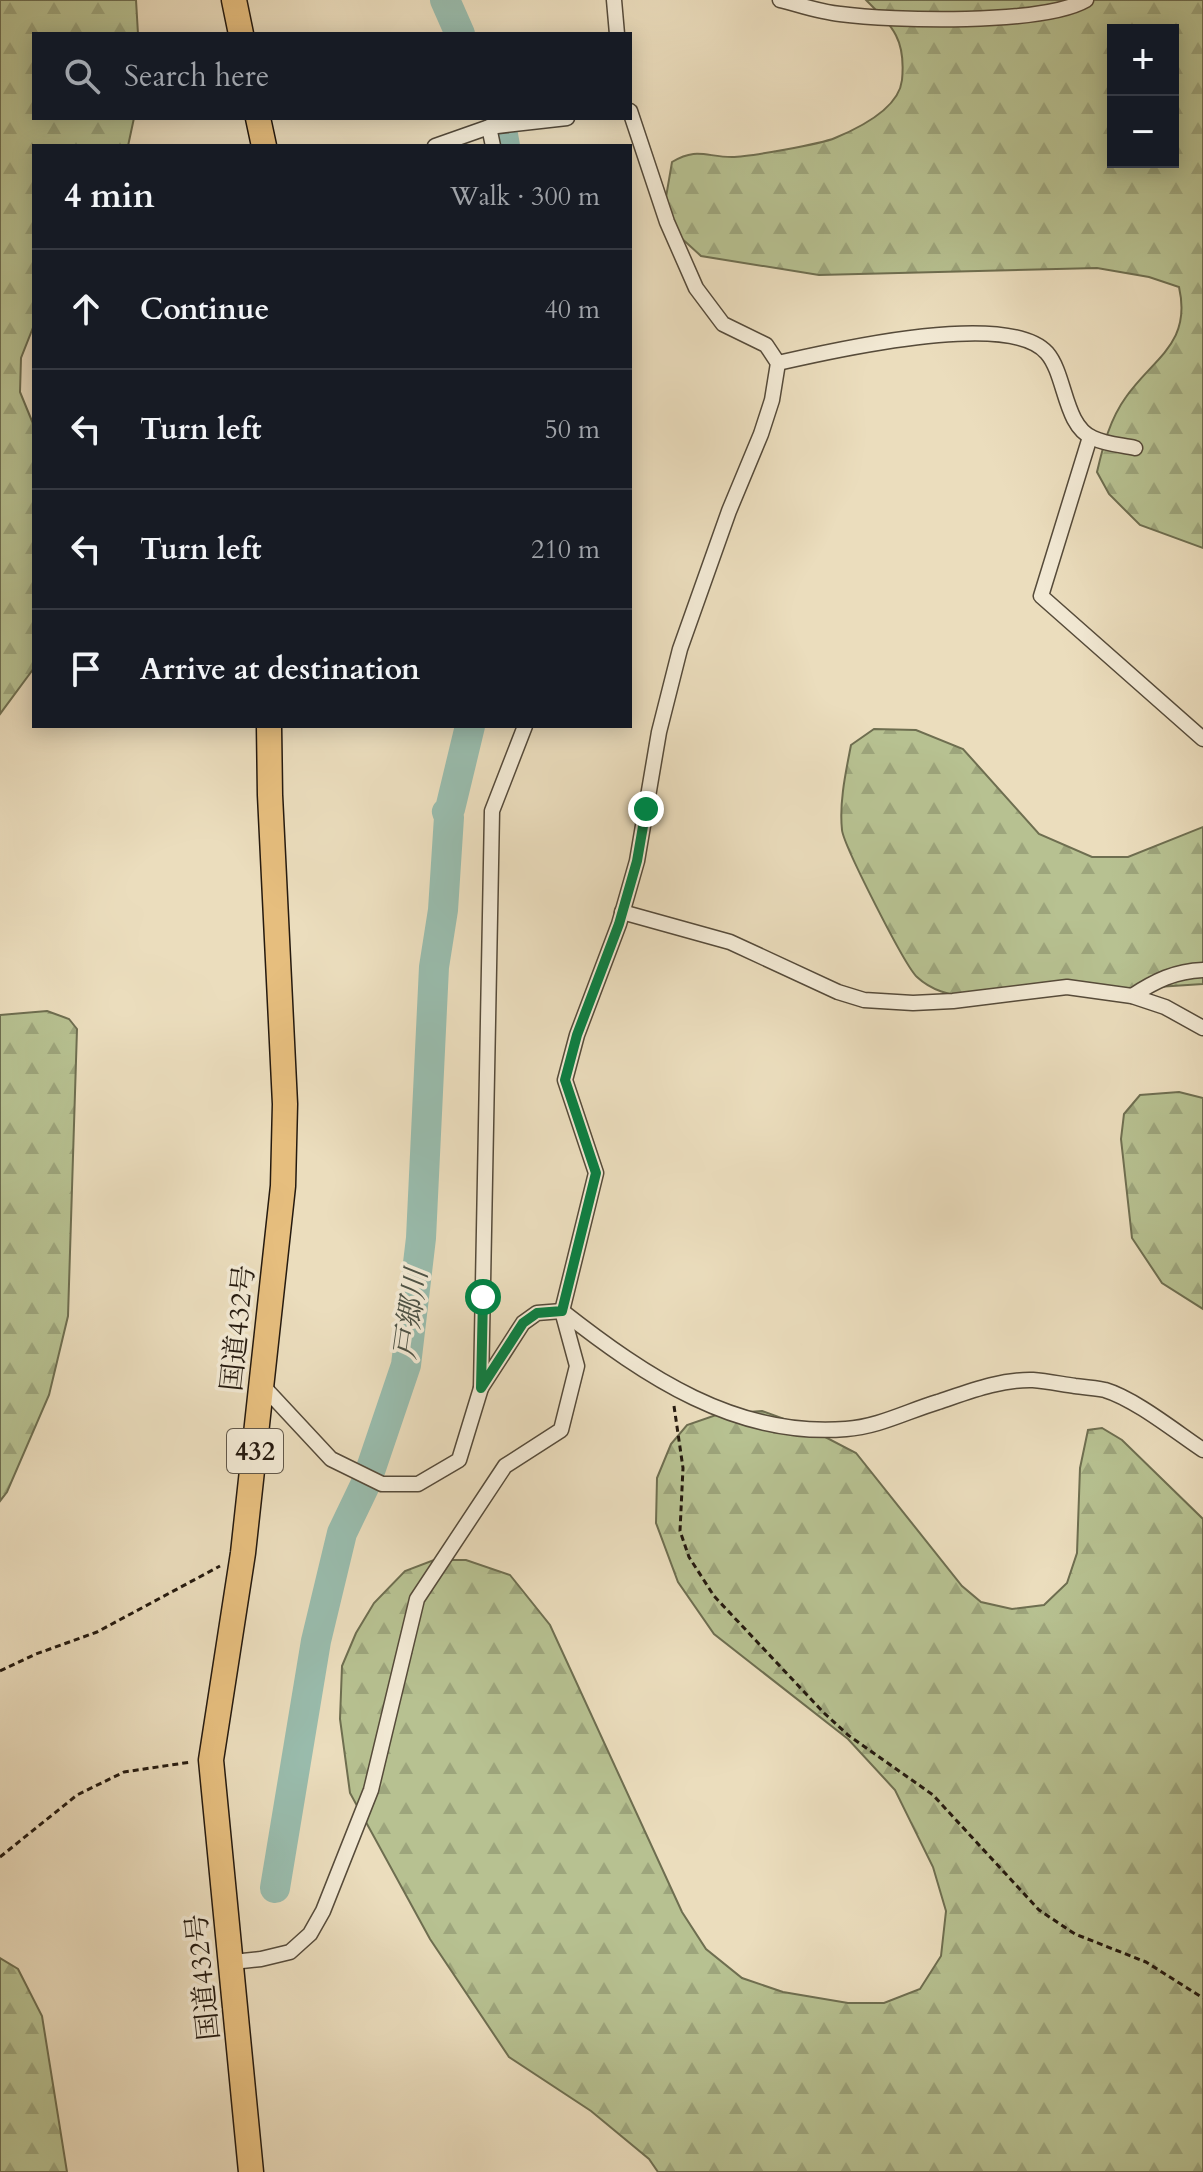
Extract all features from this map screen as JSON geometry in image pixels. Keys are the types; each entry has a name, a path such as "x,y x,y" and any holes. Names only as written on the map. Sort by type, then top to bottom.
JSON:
{"highway":[{"path":"234,0 241,32"},
{"path":"258,120 264,144"},
{"name":"国道432号","path":"251,2172 211,1760 243,1553 283,1186 285,1104 269,728"}],"street":[{"path":"614,0 617,32"},
{"path":"780,0 838,14 906,19 1018,16 1060,10 1086,0"},
{"path":"233,1962 290,1952 310,1934 323,1911 371,1790 417,1599 505,1466 561,1430 577,1366 562,1311 596,1173 565,1080 577,1035 622,912 637,861 659,732 680,649 729,511 761,434 772,400 778,363 766,345 723,324 696,288 667,222 632,117"},
{"path":"441,144 489,127 550,120"},
{"path":"489,127 493,144"},
{"path":"778,363 856,345 971,332 1025,338 1045,351 1057,367 1069,411 1090,437 1135,448"},
{"path":"1090,437 1041,596 1203,739"},
{"path":"481,1388 492,811 524,728"},
{"path":"622,912 730,942 838,992 864,1000 913,1003 953,1001 1067,987 1132,996 1165,1007 1203,1028"},
{"path":"1132,996 1157,979 1185,970 1203,970"},
{"path":"263,1386 331,1459 382,1484 418,1484 459,1460 481,1388 523,1323 537,1313 562,1311 671,1387 725,1413 767,1426 849,1429 992,1385 1031,1380 1106,1391 1145,1411 1203,1450"}],"path":[{"path":"671,1387 683,1468 680,1531 689,1557 714,1596 848,1735 933,1795 1039,1910 1075,1934 1146,1962 1203,1998"},
{"path":"0,1671 97,1632 243,1553"},
{"path":"0,1857 77,1795 124,1772 211,1760"}],"green space":[{"path":"0,0 136,0 138,32 32,32 32,120 134,120 128,144 32,144 32,330 21,358 20,392 32,421 32,671 0,714"},
{"path":"866,0 1203,0 1203,548 1140,525 1109,494 1097,472 1120,405 1175,337 1182,306 1179,287 1149,277 1097,268 819,275 701,256 679,236 665,203 672,162 695,154 723,157 784,150 827,141 866,123 894,99 902,80 902,54 890,26"},
{"path":"874,729 916,730 963,749 1039,834 1092,857 1128,857 1203,827 1203,984 972,999 943,992 923,982 910,968 889,930 842,830 842,798 851,745"},
{"path":"47,1011 69,1019 77,1029 68,1316 49,1395 7,1492 0,1501 0,1015"},
{"path":"1179,1092 1203,1098 1203,1309 1162,1283 1132,1238 1121,1139 1124,1114 1140,1095"},
{"path":"762,1411 806,1427 856,1453 962,1586 981,1602 1012,1609 1044,1605 1067,1583 1077,1553 1080,1468 1088,1430 1102,1428 1122,1440 1203,1519 1203,2172 658,2172 649,2159 591,2111 509,2057 430,1939 350,1793 340,1719 342,1666 356,1633 374,1603 405,1571 434,1560 466,1560 510,1575 550,1625 682,1912 706,1949 742,1978 783,1992 848,2003 884,2003 920,1989 941,1956 946,1911 933,1867 895,1790 848,1739 714,1634 678,1582 656,1523 657,1478 671,1444 687,1425 719,1414"},
{"path":"0,1958 18,1969 42,2016 67,2172 0,2172"}],"waterway":[{"name":"戸郷川","path":"445,0 459,32"},
{"name":"戸郷川","path":"500,120 505,144"},
{"name":"戸郷川","path":"275,1888 316,1641 342,1533 366,1483 406,1365 421,1238 434,967 443,910 447,812 470,728"}],"route":[{"path":"483,1297 481,1388 523,1323 537,1313 562,1311 596,1173 565,1080 577,1035 619,924 637,861 646,809"}]}
